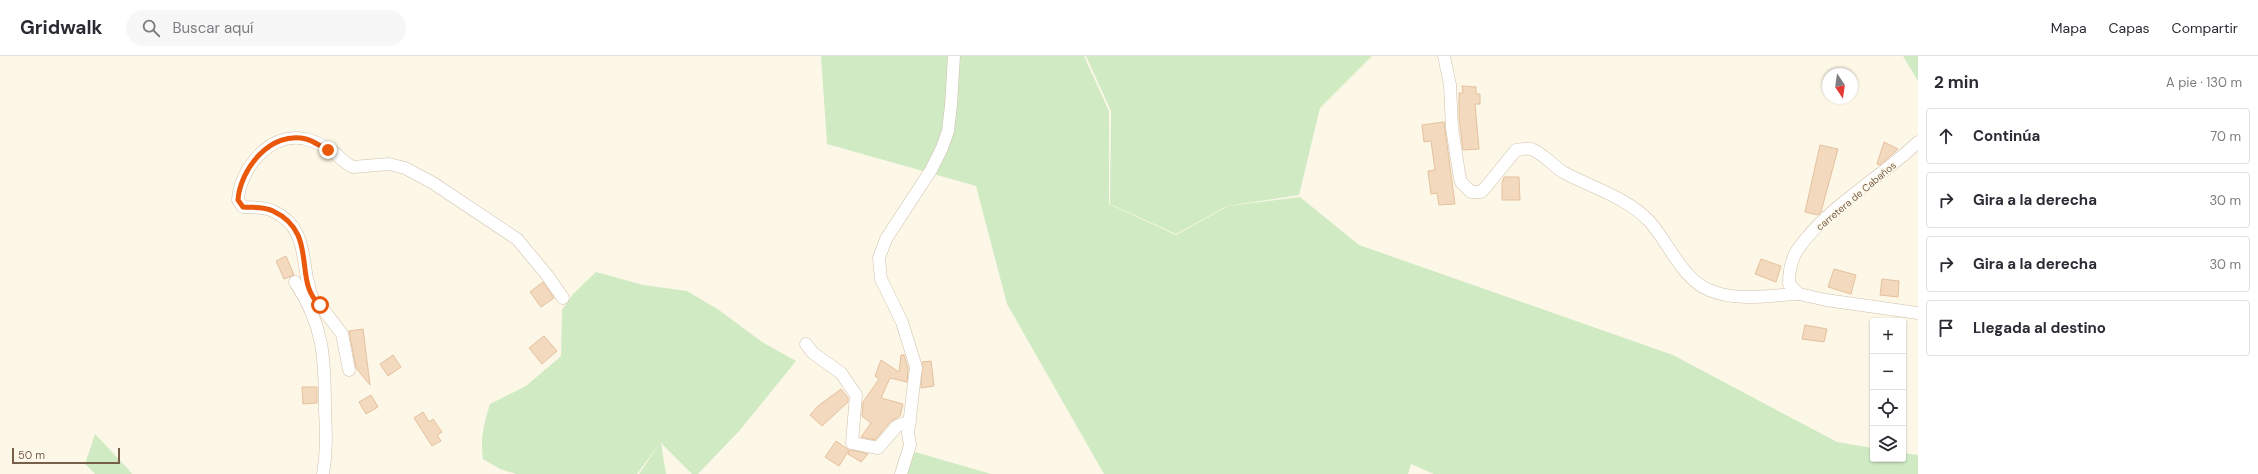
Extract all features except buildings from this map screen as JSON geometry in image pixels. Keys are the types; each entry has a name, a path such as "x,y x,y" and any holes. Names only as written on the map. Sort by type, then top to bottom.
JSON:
{"street":[{"path":"901,474 910,445 908,433 916,367 902,322 881,278 878,258 886,239 931,170 942,148 948,132 954,56"},
{"path":"1444,56 1450,85 1452,128 1459,173 1461,182 1471,192 1480,192 1486,187 1516,150 1532,150 1563,171 1600,189 1642,215 1656,229 1696,283 1709,290 1728,296 1770,297 1799,294 1826,300 1918,313"},
{"path":"323,474 327,446 324,352 310,299 305,255 296,230 273,211 243,207 238,200 243,181 263,149 281,142 294,139 306,139 319,145 353,166 364,167 375,164 389,164 405,168 433,183 517,239 547,274 563,298"},
{"name":"carretera de Cabaños","path":"1799,294 1789,284 1789,270 1797,250 1835,211 1888,170 1918,142"},
{"path":"296,282 310,299 320,305 342,334 348,370"},
{"path":"806,344 813,353 841,373 856,395 852,444 878,448 897,426 910,421"}],"green space":[{"path":"821,56 1084,56 1109,111 1109,204 1176,235 1228,206 1300,197 1359,245 1673,355 1837,442 1870,448 1870,462 1906,462 1906,453 1918,455 1918,474 1434,474 1411,464 1408,474 1104,474 1007,304 976,186 827,144"},
{"path":"1086,56 1372,56 1320,108 1299,195 1227,206 1176,234 1110,204 1111,111"},
{"path":"1903,56 1918,56 1918,81"},
{"path":"596,272 643,285 687,291 719,310 762,342 796,361 740,430 698,474 692,474 661,443 666,474 639,474 660,443 637,474 516,474 500,469 483,459 483,431 490,404 526,386 561,356 562,310 573,294"},
{"path":"95,434 132,474 95,474 85,464"},
{"path":"915,452 991,474 906,474"}],"route":[{"path":"320,305 313,299 309,290 305,255 296,230 288,221 273,211 243,207 238,200 238,194 250,167 263,149 281,142 294,139 306,139 328,150"}]}
